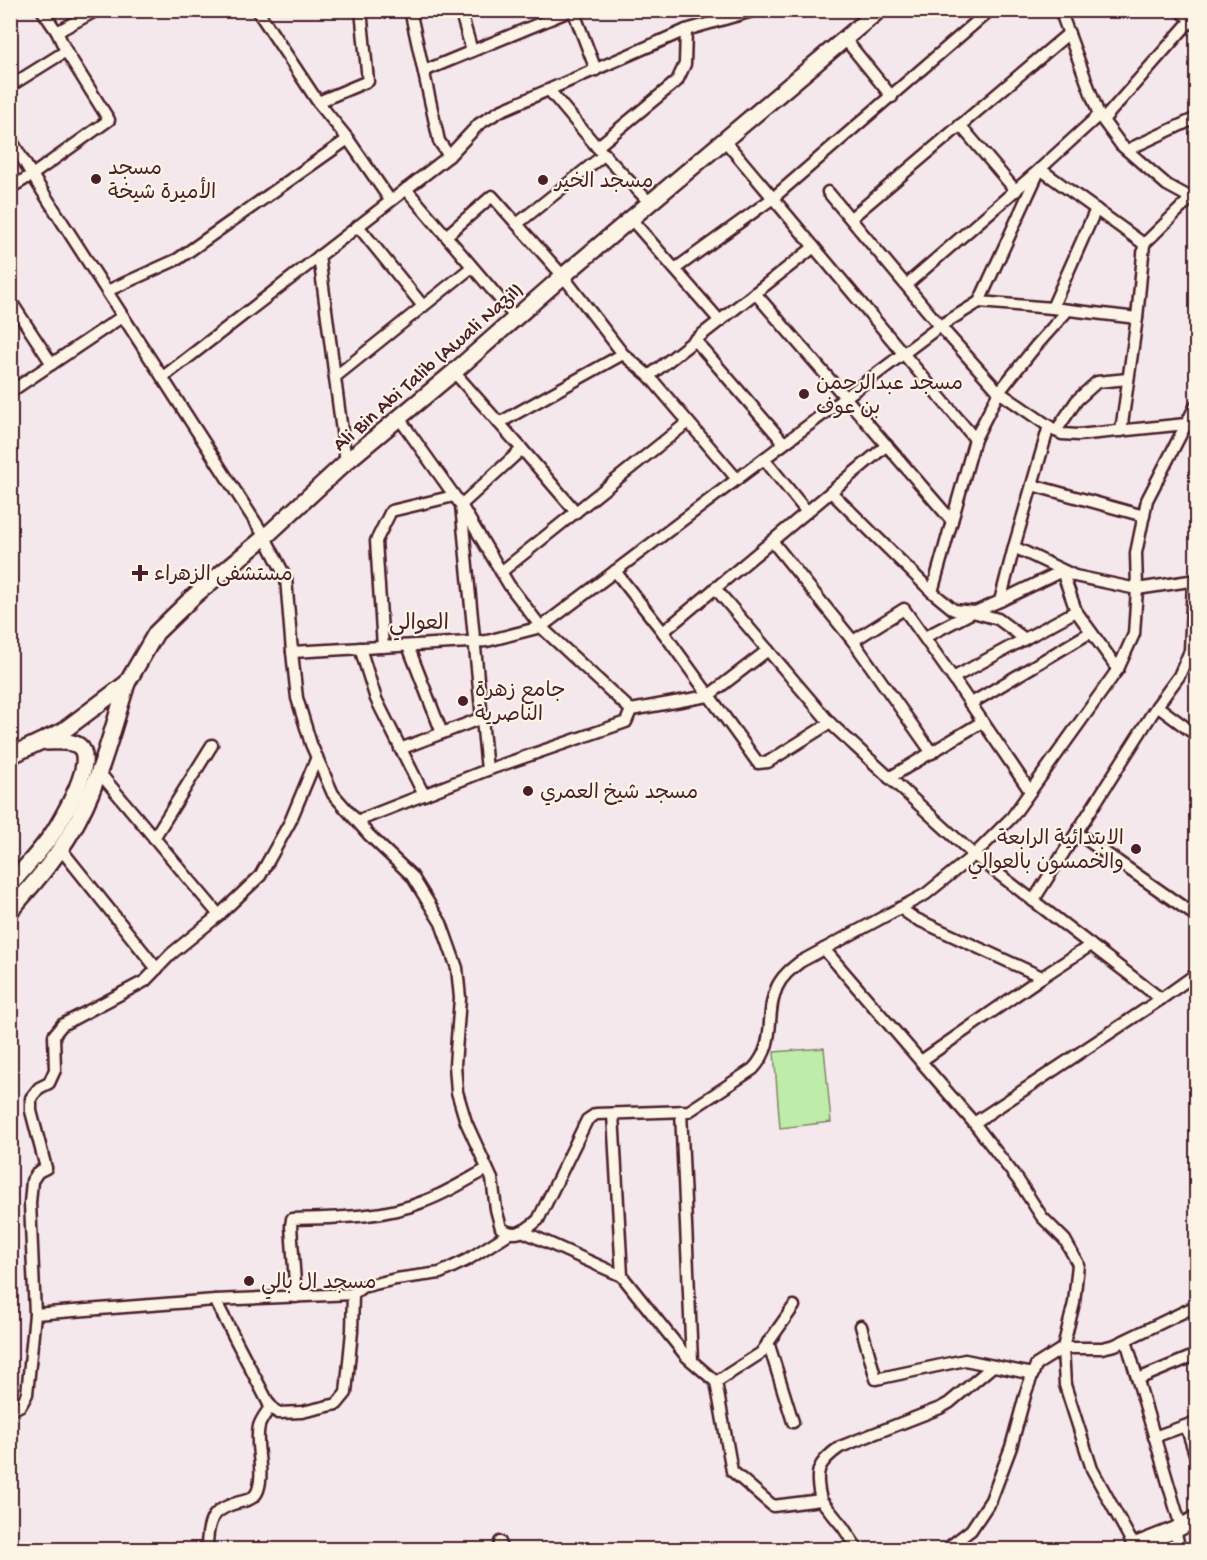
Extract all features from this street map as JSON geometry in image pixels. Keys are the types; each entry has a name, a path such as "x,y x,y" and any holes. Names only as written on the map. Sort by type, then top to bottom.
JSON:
{"main road":[{"name":"Ali Bin Abi Talib (Awali Nazil)","path":"10,756 63,731 127,683 156,633 194,596 265,537 346,462 454,372 563,276 879,10"},
{"path":"10,911 49,865 78,820 98,771 127,683"},
{"path":"10,885 54,831 69,806 85,765 83,752 78,745 66,742 41,742"},
{"path":"1133,1548 1197,1519"}],"street":[{"path":"10,188 109,120 42,10"},
{"path":"57,32 97,10"},
{"path":"257,10 318,102 348,139 390,200"},
{"path":"318,102 368,81 361,10"},
{"path":"410,10 439,141 449,156"},
{"path":"460,10 472,51"},
{"path":"424,71 572,10 596,70"},
{"path":"163,377 449,156 479,124 500,111 686,30 756,10"},
{"path":"675,269 773,198 990,10"},
{"path":"1060,10 1101,118 1126,150 1167,185 1194,198 1144,244 1137,318 1121,431"},
{"path":"906,285 1101,118 1194,22 1180,10"},
{"path":"518,224 676,81 685,64 686,30"},
{"path":"851,218 1069,33"},
{"path":"845,39 892,97"},
{"path":"10,86 66,51"},
{"path":"549,90 650,203"},
{"path":"1126,150 1197,118"},
{"path":"960,125 1016,191"},
{"path":"10,138 265,537 286,578 297,698 311,744 333,794 369,835 412,876 441,923 457,968 460,998 455,1065 457,1092 466,1122 492,1179 501,1228 508,1234"},
{"path":"107,291 178,259 348,139"},
{"path":"725,141 975,439"},
{"path":"1040,169 1144,244"},
{"path":"292,652 487,641 541,627 940,326 979,302 1040,169"},
{"path":"406,189 516,318"},
{"path":"828,192 940,326 999,392 1062,434 1078,435 1186,424"},
{"path":"446,236 492,196 563,276 623,354 649,376 737,479"},
{"path":"1052,308 1096,209"},
{"path":"631,219 720,321"},
{"path":"358,226 423,306"},
{"path":"649,376 814,247"},
{"path":"319,256 346,462"},
{"path":"335,376 472,267"},
{"path":"755,293 952,521"},
{"path":"10,300 52,364"},
{"path":"979,302 1137,318"},
{"path":"932,592 975,439 999,392 1035,346 1068,310"},
{"path":"10,392 123,316"},
{"path":"695,340 784,444"},
{"path":"499,423 623,354"},
{"path":"454,372 576,512"},
{"path":"1000,601 1032,485 1053,428 1096,382 1128,378"},
{"path":"35,1314 214,1300 353,1294 362,1287 396,1279 440,1273 508,1234 522,1231 538,1220 587,1120 596,1114 689,1111 753,1069 766,1051 772,1003 777,987 787,972 800,962 926,894 974,855 1012,817 1118,669 1134,634 1137,589 1136,553 1147,500 1197,405"},
{"path":"399,418 457,500 509,585 541,627 631,710"},
{"path":"501,572 688,422"},
{"path":"663,632 887,445"},
{"path":"383,647 376,541 391,511 457,500 522,449"},
{"path":"764,459 807,512"},
{"path":"1032,485 1144,516"},
{"path":"831,492 932,592 954,610 973,612 998,619 1025,639"},
{"path":"457,500 487,770"},
{"path":"772,541 853,641 932,753"},
{"path":"1014,547 1075,576 1137,589 1195,580 1190,651 1179,676 1157,706 1033,901"},
{"path":"615,571 663,632 758,763 768,762 830,723"},
{"path":"925,638 973,612 1062,571"},
{"path":"1062,571 1076,611 1118,669"},
{"path":"715,588 830,723 974,855 1161,999"},
{"path":"853,641 904,609 1030,791"},
{"path":"953,678 1076,611"},
{"path":"970,704 1091,632"},
{"path":"408,646 442,733"},
{"path":"360,648 376,699 424,795"},
{"path":"631,710 708,696 768,650"},
{"path":"1183,668 1197,666"},
{"path":"1157,706 1197,735"},
{"path":"357,822 487,770 626,722 631,710"},
{"path":"400,749 482,718"},
{"path":"889,777 982,722"},
{"path":"154,838 212,745"},
{"path":"10,1411 21,1406 27,1394 35,1314 30,1203 32,1181 38,1172 46,1168 31,1111 31,1098 39,1088 49,1083 55,1070 54,1035 62,1025 145,981 171,954 219,915 260,876 290,822 317,757"},
{"path":"98,771 219,915"},
{"path":"1077,833 1197,916"},
{"path":"60,848 157,969"},
{"path":"900,908 914,918 1042,977"},
{"path":"921,1061 1091,945"},
{"path":"824,949 974,1123 1018,1180 1042,1217 1065,1240 1078,1264 1074,1303 1063,1348 1065,1385 1092,1469 1133,1548"},
{"path":"974,1123 1197,974"},
{"path":"681,1111 692,1361"},
{"path":"613,1114 622,1276"},
{"path":"296,1297 292,1219 338,1218 391,1211 425,1201 487,1169"},
{"path":"522,1231 622,1276 686,1356 716,1382 732,1472 773,1506 821,1500"},
{"path":"214,1300 270,1406 278,1413 302,1412 337,1404 346,1393 353,1294"},
{"path":"716,1382 761,1353 794,1306"},
{"path":"945,1550 971,1530 991,1500 1011,1447 1036,1365 1063,1348 1102,1348 1126,1340 1197,1306"},
{"path":"861,1326 876,1379 965,1360 1033,1374"},
{"path":"1126,1340 1178,1528 1180,1550"},
{"path":"768,1342 793,1422"},
{"path":"1138,1379 1197,1355"},
{"path":"858,1550 821,1500 816,1483 822,1463 840,1446 950,1403 993,1366"},
{"path":"207,1550 207,1536 214,1515 222,1508 252,1498 258,1491 259,1425 270,1406"},
{"path":"1154,1437 1191,1424 1197,1457"}],"green space":[{"path":"824,1048 831,1122 780,1128 774,1052"}],"place":[{"name":"مسجد الأميرة شيخة","path":"96,179"},
{"name":"مسجد الخير","path":"543,180"},
{"name":"مسجد عبدالرحمن بن عوف","path":"804,394"},
{"name":"مستشفى الزهراء","path":"140,573"},
{"name":"جامع زهرة الناصرية","path":"463,701"},
{"name":"مسجد شيخ العمري","path":"528,791"},
{"name":"الابتدائية الرابعة والخمسون بالعوالي","path":"1136,849"},
{"name":"مسجد ال بالي","path":"249,1281"}],"district":[{"name":"العوالي","path":"419,621"}]}
